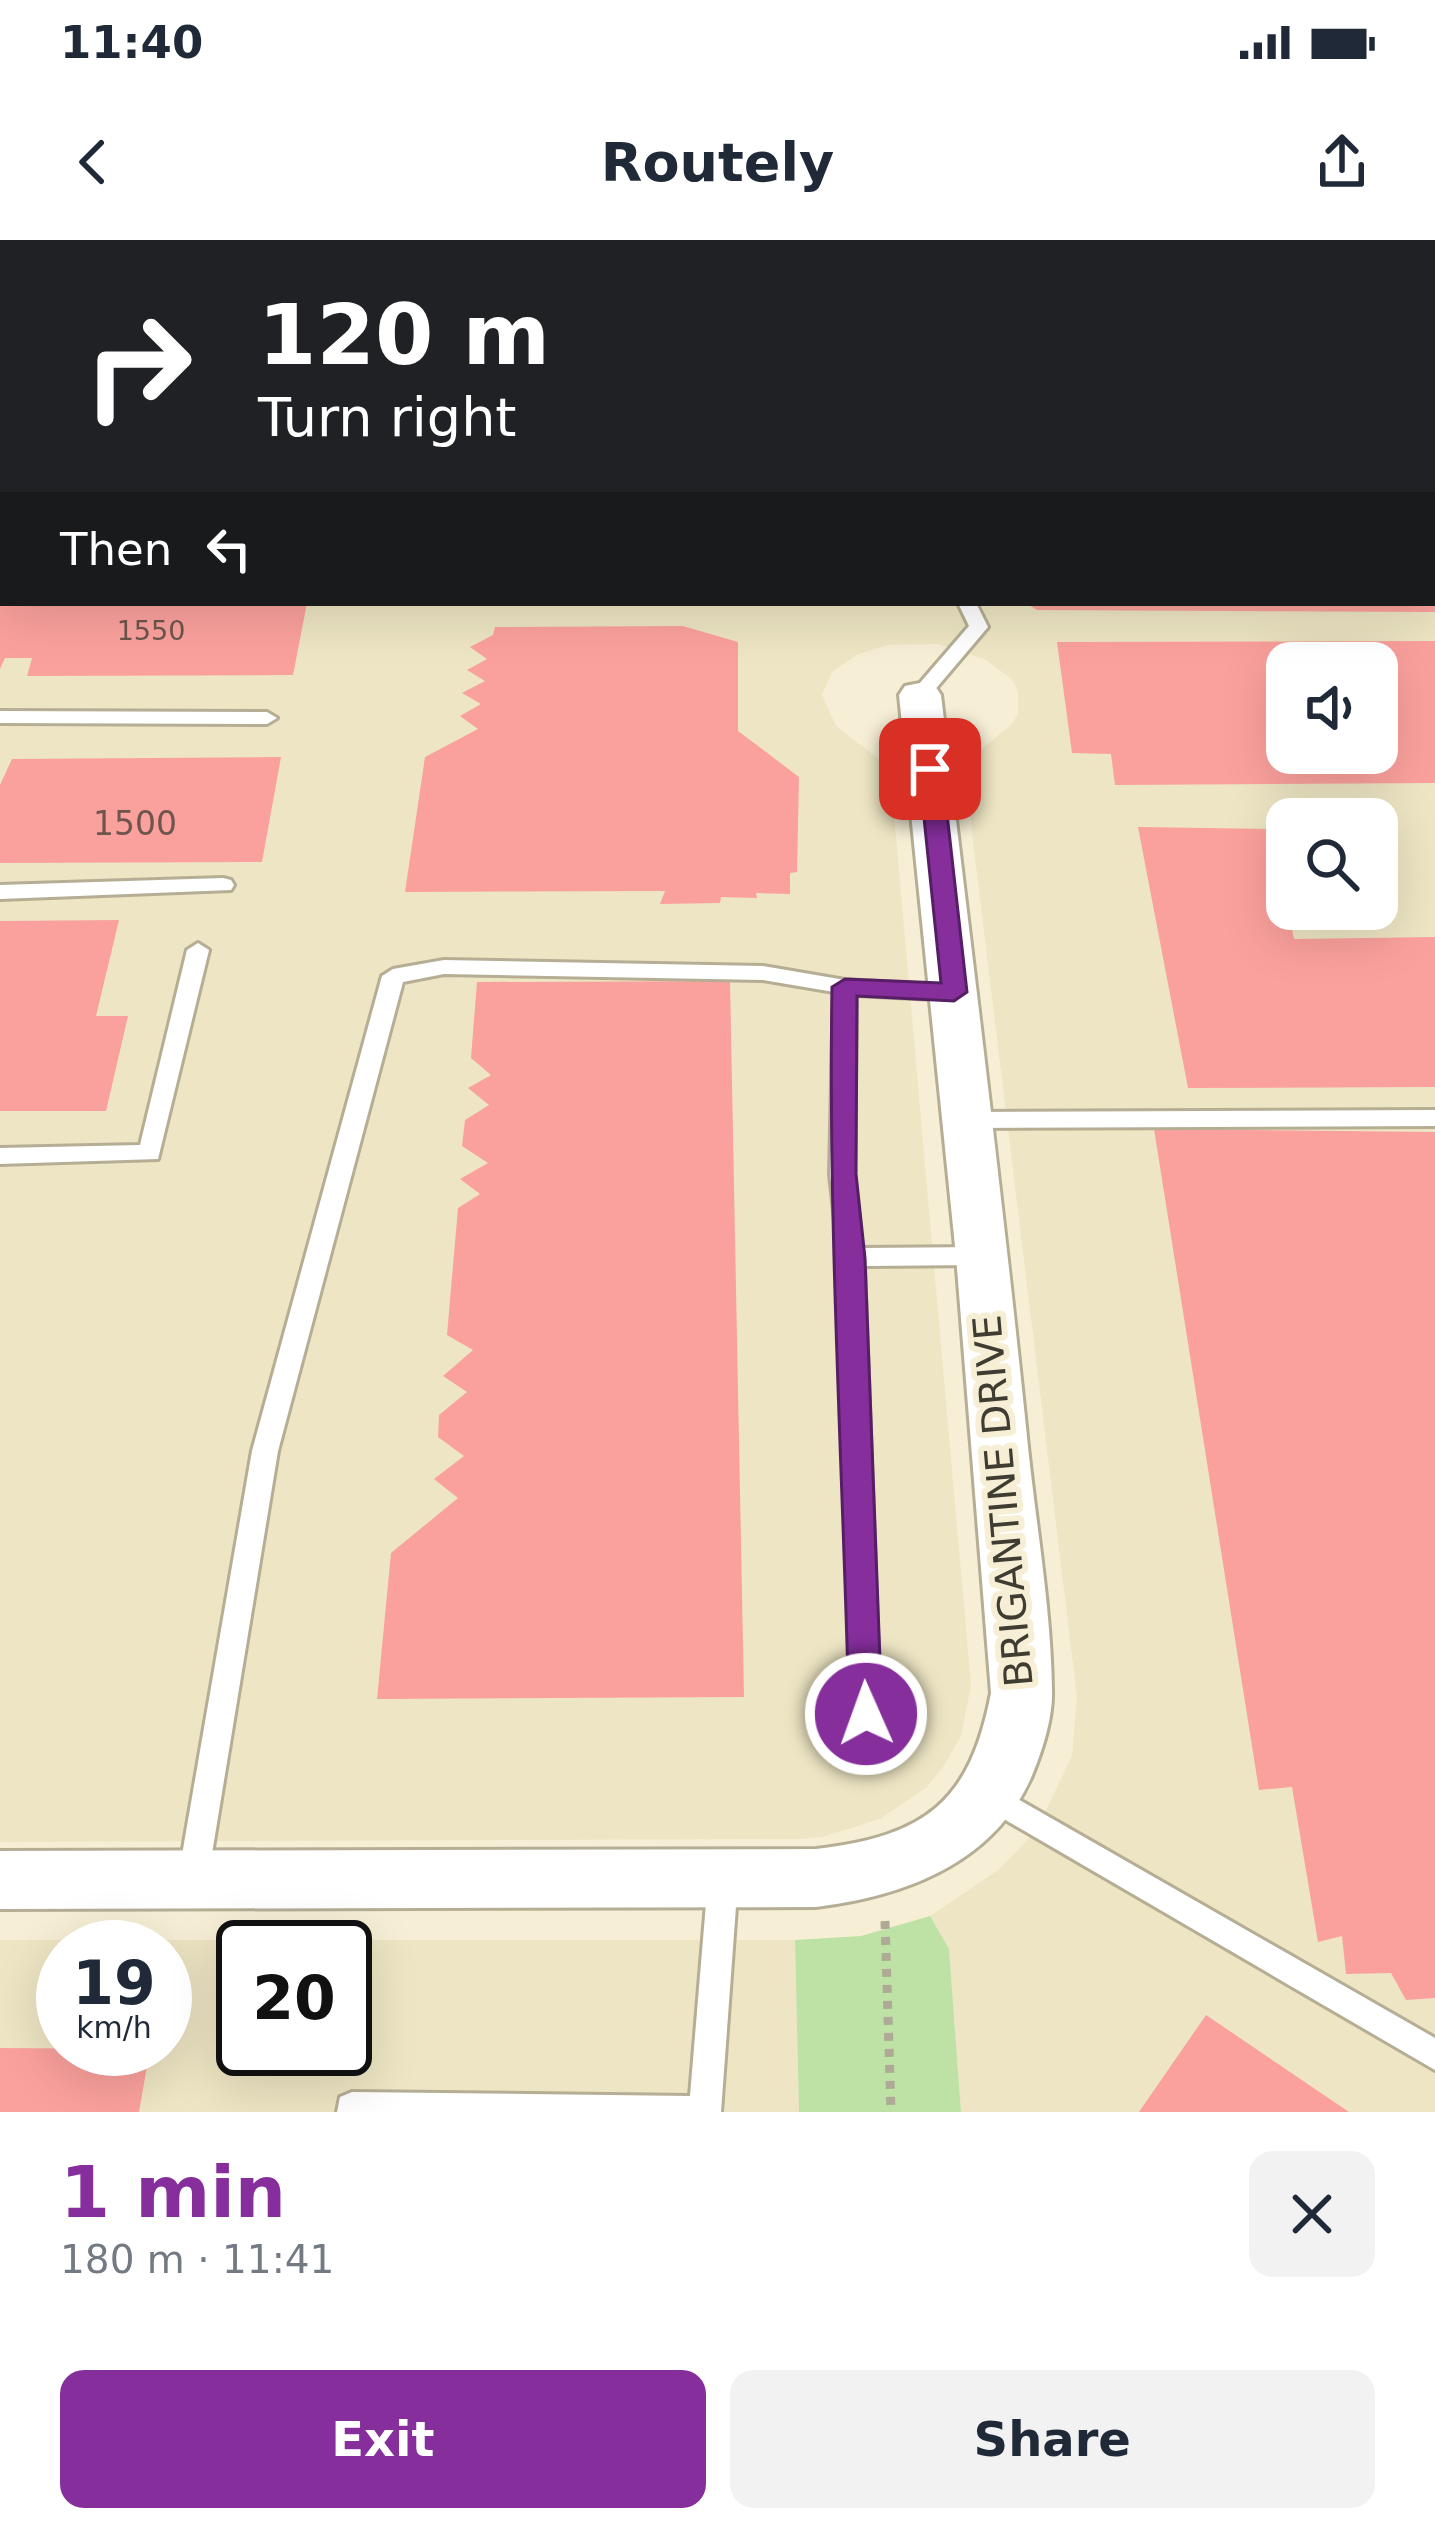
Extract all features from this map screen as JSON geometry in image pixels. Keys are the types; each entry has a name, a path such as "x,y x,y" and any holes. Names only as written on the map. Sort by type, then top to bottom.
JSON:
{"street":[{"name":"BRIGANTINE DRIVE","path":"0,1880 817,1878 884,1865 943,1839 988,1795 1008,1755 1022,1693 982,1256 920,695"}],"lane":[{"path":"920,695 979,627 969,606"},
{"path":"0,716 267,718"},
{"path":"0,892 223,885"},
{"path":"0,1156 150,1154 198,950"},
{"path":"193,1879 266,1451 393,976 444,967 763,973 845,987 954,992"},
{"path":"845,987 842,1174 851,1258 866,1714"},
{"path":"968,1120 1435,1118"},
{"path":"851,1258 982,1256"},
{"path":"988,1795 1435,2055"},
{"path":"352,2108 705,2112 723,1879"}],"path":[{"path":"884,1865 891,2112"}],"shaded area":[{"path":"0,606 1435,606 1435,2112 961,2112 949,1950 930,1916 998,1870 1036,1831 1072,1756 1077,1697 966,783 978,752 1018,714 1018,692 1012,679 984,659 938,644 888,645 856,655 832,672 822,695 836,726 885,764 892,791 971,1685 961,1736 927,1787 880,1819 822,1837 0,1842"},
{"path":"0,1940 36,1940 36,2076 192,2076 192,1940 216,1940 216,2076 372,2076 372,1940 795,1940 799,2112 0,2112"}],"green space":[{"path":"930,1916 949,1949 961,2112 799,2112 795,1940 861,1936"}],"building":[{"path":"0,606 306,606 293,675 27,676 32,658 5,658 0,669"},
{"path":"1031,606 1435,606 1435,612 1037,610"},
{"path":"683,626 738,642 738,731 799,777 797,872 790,873 790,894 721,897 720,903 660,904 665,891 405,892 425,757 478,729 460,716 481,704 462,693 485,681 467,670 487,659 470,647 493,635 495,627"},
{"path":"1435,641 1435,783 1115,785 1111,754 1072,753 1057,642"},
{"path":"281,757 262,862 0,863 0,785 12,759"},
{"path":"1138,827 1266,829 1266,930 1292,930 1294,939 1435,937 1435,1087 1188,1088"},
{"path":"119,920 96,1016 128,1016 106,1111 0,1111 0,921"},
{"path":"730,981 744,1697 377,1699 391,1553 458,1498 434,1479 464,1456 438,1437 439,1415 467,1392 443,1376 473,1350 447,1335 458,1208 480,1194 460,1179 488,1163 462,1146 465,1120 489,1105 468,1088 491,1075 471,1058 477,982"},
{"path":"1154,1129 1435,1132 1435,1998 1406,2000 1391,1973 1346,1974 1342,1936 1318,1942 1292,1787 1259,1790"},
{"path":"1206,2015 1349,2112 1139,2112"},
{"path":"0,2048 36,2048 36,2076 145,2076 139,2112 0,2112"}],"route":[{"path":"866,1714 851,1258 842,1174 845,987 954,992 930,769"}]}
